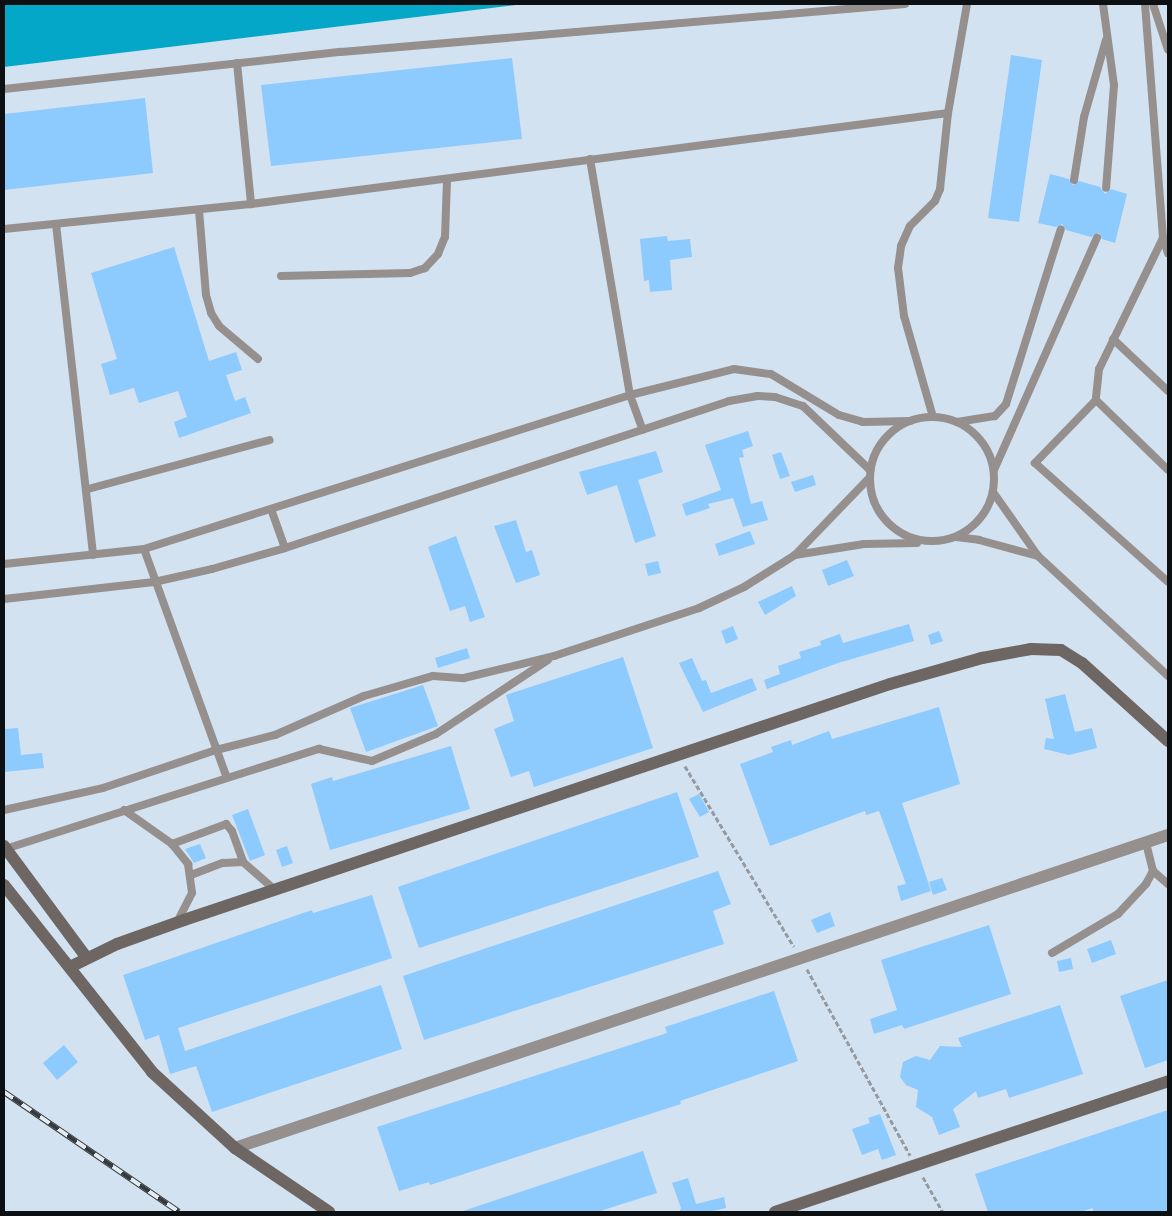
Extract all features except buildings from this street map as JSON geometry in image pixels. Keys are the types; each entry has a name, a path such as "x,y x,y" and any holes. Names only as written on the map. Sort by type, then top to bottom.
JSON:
{"main road":[{"path":"70,967 87,958 178,922 890,684 982,658 1031,649 1061,650 1082,663 1168,741"},
{"path":"4,848 87,958"},
{"path":"4,886 152,1072 235,1148 329,1212"},
{"path":"775,1212 1168,1081"}],"street":[{"path":"235,1148 1168,835"}],"lane":[{"path":"4,89 237,63 904,4"},
{"path":"933,417 904,316 898,268 901,246 910,226 935,202 940,189 948,113 968,4"},
{"path":"1103,4 1106,40 1114,85 1106,188"},
{"path":"1145,4 1163,238 1168,252"},
{"path":"1153,4 1168,50"},
{"path":"1074,180 1084,117 1106,40"},
{"path":"237,63 251,204"},
{"path":"4,229 251,204 948,113"},
{"path":"590,160 630,395 643,430"},
{"path":"281,276 410,273 425,268 438,254 444,237 446,178"},
{"path":"199,210 206,294 211,313 219,326 258,359"},
{"path":"56,224 88,489 93,555"},
{"path":"4,564 144,550 630,395 698,376 734,369 754,369 771,374 839,415 864,422 910,421 933,417 957,422 995,416 1006,404 1061,229"},
{"path":"956,537 972,528 984,514 993,492 994,470 1097,238"},
{"path":"1163,238 1099,369 1096,400 1035,463 1168,582"},
{"path":"1113,339 1168,391"},
{"path":"4,599 154,582 286,548 729,401 758,396 775,397 803,406 818,417 869,474 872,497 887,522 911,538 930,542"},
{"path":"1096,400 1168,470"},
{"path":"4,810 102,788 216,750 275,735 364,696 433,676 464,678 554,656 699,608 744,587 795,555 869,474 883,440 910,421"},
{"path":"957,422 984,445 994,470"},
{"path":"88,489 269,440"},
{"path":"993,492 1038,556 1168,676"},
{"path":"270,509 286,548"},
{"path":"795,555 864,544 930,542 956,537 979,540 1038,556"},
{"path":"144,550 154,582 226,776"},
{"path":"4,848 226,776 319,749 372,761 436,734 554,656"},
{"path":"124,810 172,844 188,864 192,893 178,922"},
{"path":"172,844 226,824 232,831 243,862 275,890"},
{"path":"1052,953 1118,914 1146,884 1152,871 1146,842"},
{"path":"191,875 223,863 243,862"},
{"path":"1152,871 1168,884"}],"path":[{"path":"679,755 800,957 943,1212"}],"shaded area":[{"path":"524,4 1168,4 1168,1212 4,1212 4,67"}],"water":[{"path":"4,4 524,4 4,67"}],"railway":[{"path":"4,1092 179,1212"}]}
